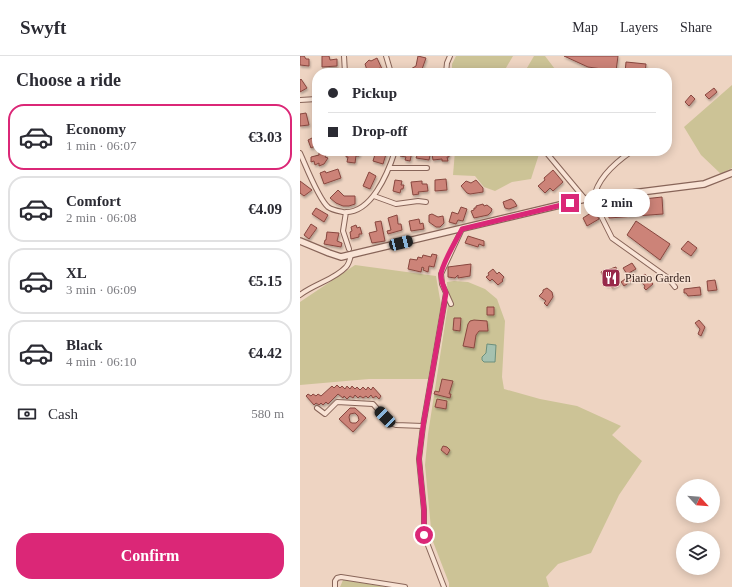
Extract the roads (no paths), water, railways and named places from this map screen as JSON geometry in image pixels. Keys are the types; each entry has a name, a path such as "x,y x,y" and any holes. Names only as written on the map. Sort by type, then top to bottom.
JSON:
{"street":[{"path":"344,56 345,68"},
{"path":"386,56 390,68"},
{"path":"446,68 450,56"},
{"path":"300,100 312,99"},
{"path":"300,153 322,200 329,207 337,211 346,212 351,212 368,203 374,196 389,168 393,156"},
{"path":"549,156 585,199"},
{"path":"624,156 603,178 593,198 612,238 668,278 675,287"},
{"path":"389,168 427,168"},
{"path":"300,242 341,257 350,252 462,229 585,199 704,184 732,173"},
{"path":"374,196 396,204 418,201 426,202"},
{"path":"300,294 347,266 350,252 344,231 346,212"},
{"path":"451,304 442,284 441,274 462,229"},
{"path":"444,587 424,535 424,510 419,459 423,426 446,293"},
{"path":"317,408 325,414 337,402 372,404 390,423 396,425 423,426"},
{"path":"336,587 335,581 337,578 341,577 405,587"}],"place":[{"name":"Piano Garden","path":"611,278"}]}
